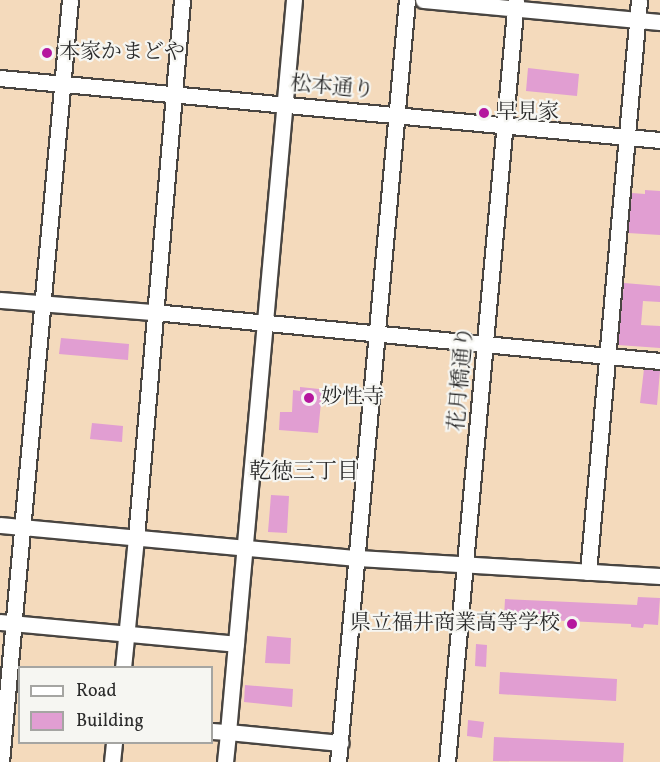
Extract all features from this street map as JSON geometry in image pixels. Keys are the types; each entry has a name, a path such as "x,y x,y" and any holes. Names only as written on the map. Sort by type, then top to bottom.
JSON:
{"street":[{"path":"1,762 9,709 8,622 23,528 70,0"},
{"path":"123,666 182,0"},
{"path":"225,762 294,0"},
{"path":"338,762 407,0"},
{"path":"423,0 516,4 660,22"},
{"path":"588,572 639,0"},
{"name":"花月橋通り","path":"447,762 516,4"},
{"name":"松本通り","path":"0,78 660,140"},
{"path":"0,300 154,312 660,361"},
{"path":"0,525 357,558 660,576"},
{"path":"8,622 236,644"},
{"path":"213,730 339,742"},
{"path":"112,762 114,744"}],"building":[{"path":"528,68 579,74 577,96 526,91"},
{"path":"645,190 660,191 660,235 628,233 632,193 645,194"},
{"path":"624,283 660,286 660,302 643,301 641,325 660,326 660,348 618,345"},
{"path":"61,338 129,344 128,360 59,354"},
{"path":"644,369 660,371 657,405 640,403"},
{"path":"300,387 319,389 319,392 322,392 318,433 279,430 280,412 292,412 293,390 300,391"},
{"path":"92,423 123,426 122,442 90,439"},
{"path":"271,495 289,496 287,533 268,532"},
{"path":"638,597 660,598 658,625 644,624 643,628 631,627 631,624 504,618 505,599 637,605"},
{"path":"267,636 291,638 290,664 265,663"},
{"path":"476,644 487,645 486,667 475,666"},
{"path":"500,672 617,679 616,701 499,694"},
{"path":"245,685 293,689 292,707 244,702"},
{"path":"468,720 484,722 482,738 467,736"},
{"path":"494,737 624,743 623,762 493,761"}],"place":[{"name":"本家かまどや","path":"47,53"},
{"name":"早見家","path":"484,113"},
{"name":"妙性寺","path":"309,398"},
{"name":"県立福井商業高等学校","path":"572,624"}],"district":[{"name":"乾徳三丁目","path":"304,473"}]}
